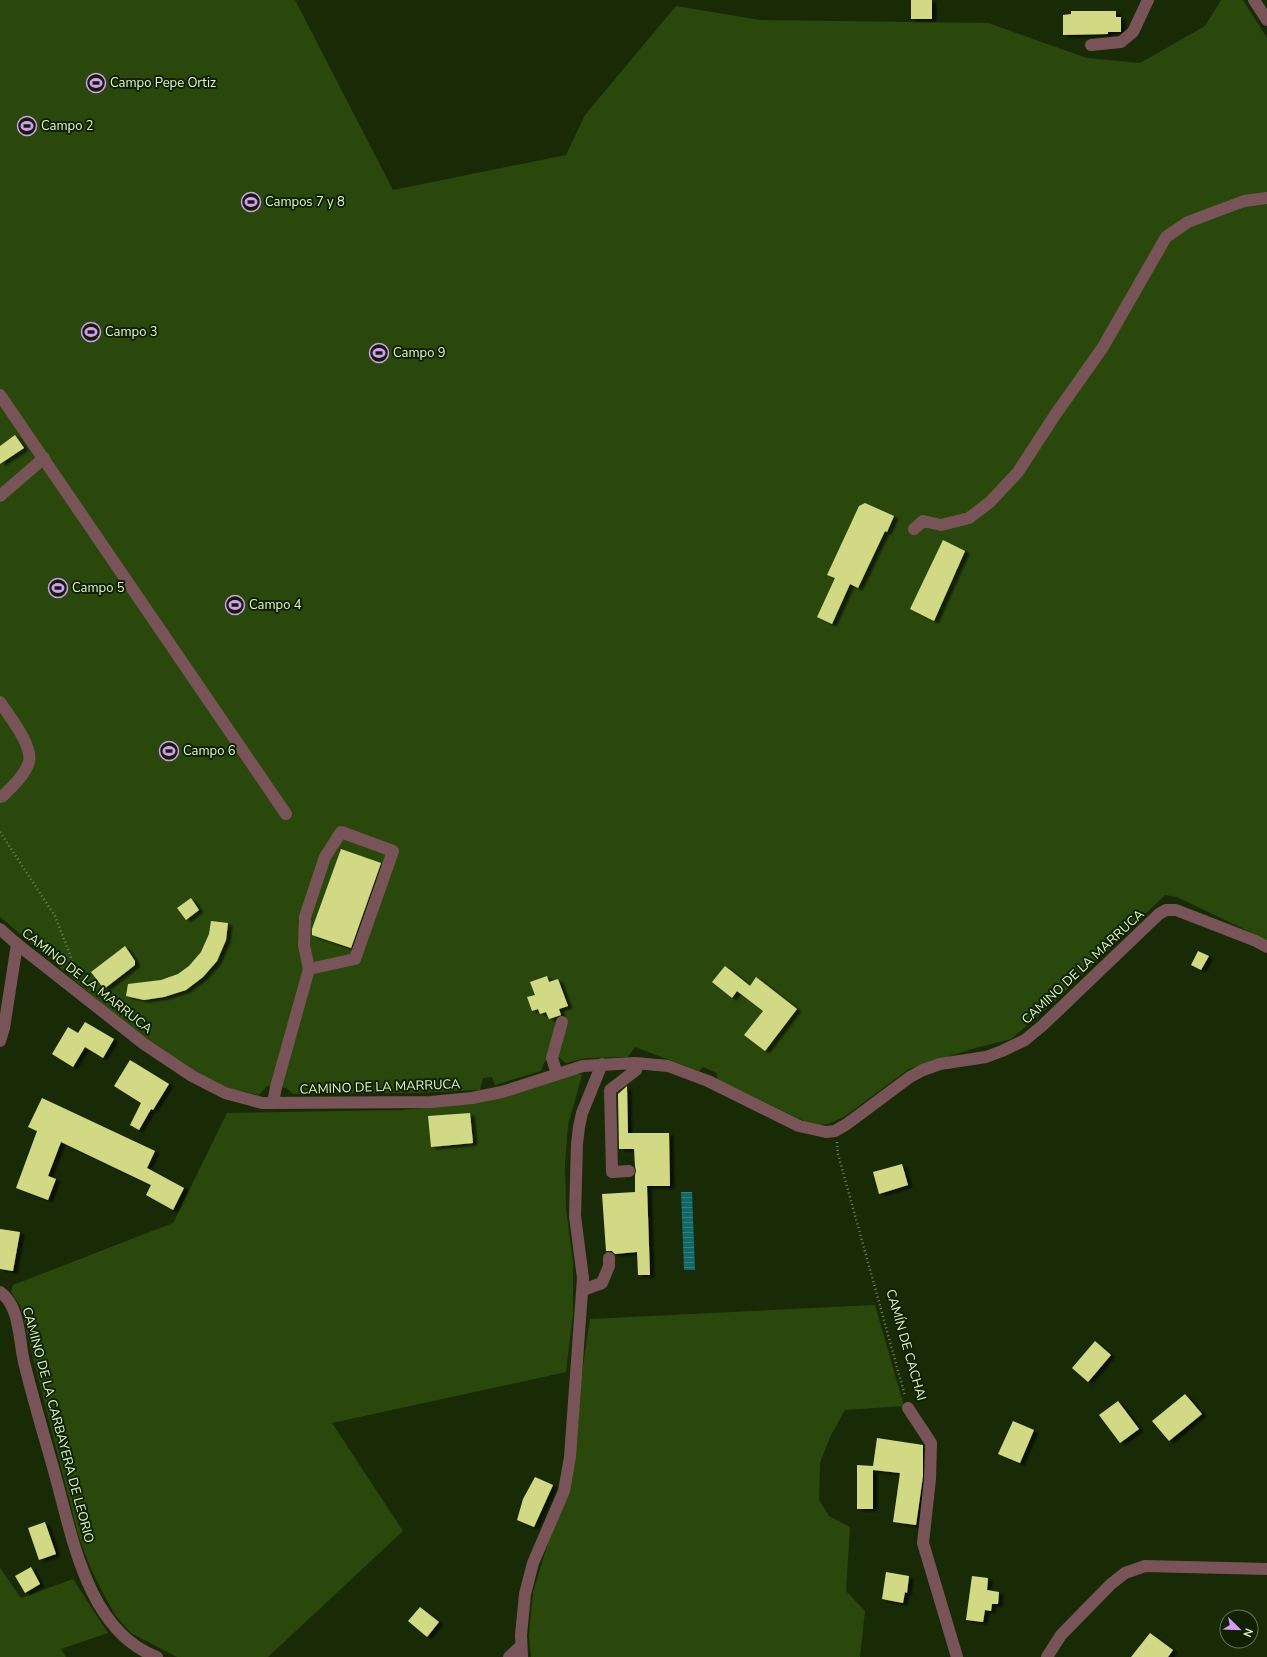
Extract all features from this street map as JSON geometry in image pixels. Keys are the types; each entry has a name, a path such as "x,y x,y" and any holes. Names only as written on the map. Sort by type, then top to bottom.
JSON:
{"street":[{"path":"1091,45 1121,42 1133,32 1148,0"},
{"path":"1254,0 1267,20"},
{"path":"914,529 923,521 941,524 969,518 990,502 1018,472 1103,347 1166,238 1188,222 1244,201 1267,198"},
{"path":"0,394 286,814"},
{"path":"0,496 44,458"},
{"path":"0,702 26,742 29,761 22,776 3,796 0,797"},
{"path":"273,1103 276,1087 309,970 304,944 305,917 325,857 341,832 393,851 355,959 309,970"},
{"name":"CAMINO DE LA MARRUCA","path":"0,929 144,1044 192,1076 225,1093 262,1103 431,1102 502,1092 583,1066 635,1063 668,1066 708,1081 799,1126 826,1132 835,1131 847,1124 910,1077 923,1070 940,1064 986,1058 1002,1052 1025,1040 1043,1025 1159,914 1166,910 1176,910 1256,941 1267,947"},
{"path":"0,1042 7,1012 17,944"},
{"path":"557,1074 552,1058 562,1022"},
{"path":"629,1171 612,1172 610,1090 636,1070 635,1063"},
{"path":"509,1657 522,1652 521,1636 526,1594 533,1563 564,1491 568,1476 583,1290 583,1278 575,1216 578,1127 582,1113 602,1064"},
{"path":"583,1290 602,1284 609,1266 609,1258"},
{"name":"CAMINO DE LA CARBAYERA DE LEORIO","path":"0,1292 10,1302 17,1321 24,1362 82,1569 100,1604 119,1632 136,1647 158,1657"},
{"name":"CAMÍN DE CACHAI","path":"908,1408 932,1443 930,1479 922,1543 957,1657"},
{"path":"1047,1657 1061,1635 1111,1584 1125,1573 1145,1566 1267,1569"}],"path":[{"path":"0,832 55,916 74,965"},
{"name":"CAMÍN DE CACHAI","path":"835,1131 838,1154 908,1408"}],"green space":[{"path":"0,0 295,0 393,190 566,155 585,115 676,6 760,20 988,23 1087,58 1140,63 1205,26 1221,0 1243,0 1267,38 1267,940 1177,897 1165,895 1051,1005 1011,1039 972,1049 909,1069 844,1117 828,1124 815,1125 804,1121 717,1079 717,1073 703,1067 699,1071 635,1047 628,1057 587,1058 566,1063 557,1056 545,1061 541,1071 495,1085 492,1077 483,1078 480,1090 414,1093 293,1094 286,1088 267,1086 259,1095 225,1088 173,1060 150,1044 0,917"},
{"path":"576,1072 582,1075 568,1125 565,1163 566,1209 573,1262 573,1314 566,1372 332,1423 403,1531 268,1657 177,1657 131,1633 115,1615 91,1569 79,1538 20,1305 11,1292 13,1285 173,1223 227,1113 401,1110 477,1103"},
{"path":"875,1305 904,1406 845,1410 830,1437 820,1463 819,1500 829,1516 850,1527 846,1591 865,1611 860,1657 531,1657 529,1636 533,1592 559,1512 577,1441 581,1379 590,1319"},
{"path":"0,1568 21,1598 73,1579 108,1633 61,1649 66,1657 0,1657"}],"water":[{"path":"681,1192 692,1192 695,1270 684,1270"}],"building":[{"path":"911,0 932,0 932,19 911,19"},
{"path":"1071,11 1116,11 1116,17 1121,17 1121,32 1108,32 1108,34 1063,35 1063,15 1071,14"},
{"path":"15,435 24,448 0,464 0,446"},
{"path":"865,503 894,516 887,532 885,531 858,588 850,584 832,624 817,617 835,578 827,575 859,506"},
{"path":"943,540 965,551 934,621 910,609"},
{"path":"341,849 381,863 351,948 312,935 312,929"},
{"path":"191,898 199,910 186,920 177,908"},
{"path":"211,921 228,923 226,940 217,961 203,977 186,990 164,997 144,1000 126,996 128,984 161,980 178,974 189,966 201,952 209,934"},
{"path":"125,946 135,961 135,965 104,989 91,972"},
{"path":"1198,951 1209,956 1201,970 1191,965"},
{"path":"725,966 750,986 756,977 797,1009 765,1051 744,1035 763,1011 737,991 732,998 712,982"},
{"path":"547,976 549,982 558,979 568,1006 559,1009 561,1015 549,1019 546,1012 540,1014 538,1009 532,1011 527,997 535,995 530,982"},
{"path":"85,1022 114,1039 103,1058 85,1047 73,1067 52,1054 68,1027 78,1033"},
{"path":"130,1060 169,1084 153,1110 151,1109 139,1130 130,1125 141,1103 114,1086"},
{"path":"627,1086 628,1133 669,1133 670,1186 647,1186 650,1275 638,1275 637,1252 615,1254 612,1251 606,1251 602,1194 635,1192 636,1171 634,1149 619,1149 618,1094"},
{"path":"42,1098 155,1151 147,1168 184,1188 173,1210 146,1195 151,1185 61,1142 48,1176 56,1179 48,1200 16,1188 37,1131 28,1127"},
{"path":"470,1113 473,1143 431,1147 428,1116"},
{"path":"902,1164 908,1185 879,1194 873,1172"},
{"path":"0,1229 20,1232 13,1271 0,1269"},
{"path":"1095,1341 1111,1355 1088,1382 1072,1368"},
{"path":"1185,1394 1202,1414 1169,1441 1152,1421"},
{"path":"1118,1401 1139,1429 1120,1443 1099,1415"},
{"path":"1013,1421 1034,1430 1020,1463 998,1454"},
{"path":"877,1438 923,1445 923,1476 916,1525 893,1522 900,1473 873,1470 873,1509 857,1509 857,1465 873,1466"},
{"path":"535,1477 553,1485 534,1527 517,1520 523,1499"},
{"path":"45,1522 56,1554 39,1560 28,1528"},
{"path":"31,1567 40,1584 25,1593 15,1576"},
{"path":"886,1572 909,1576 907,1593 905,1592 903,1603 882,1599"},
{"path":"972,1576 988,1578 987,1590 999,1592 998,1604 992,1604 991,1611 985,1610 983,1622 966,1620"},
{"path":"420,1607 439,1622 427,1637 408,1621"},
{"path":"1150,1633 1173,1650 1168,1657 1131,1657"}],"place":[{"name":"Campo Pepe Ortiz","path":"96,83"},
{"name":"Campo 2","path":"27,126"},
{"name":"Campos 7 y 8","path":"251,202"},
{"name":"Campo 3","path":"91,332"},
{"name":"Campo 9","path":"379,353"},
{"name":"Campo 5","path":"58,588"},
{"name":"Campo 4","path":"235,605"},
{"name":"Campo 6","path":"169,751"}]}
